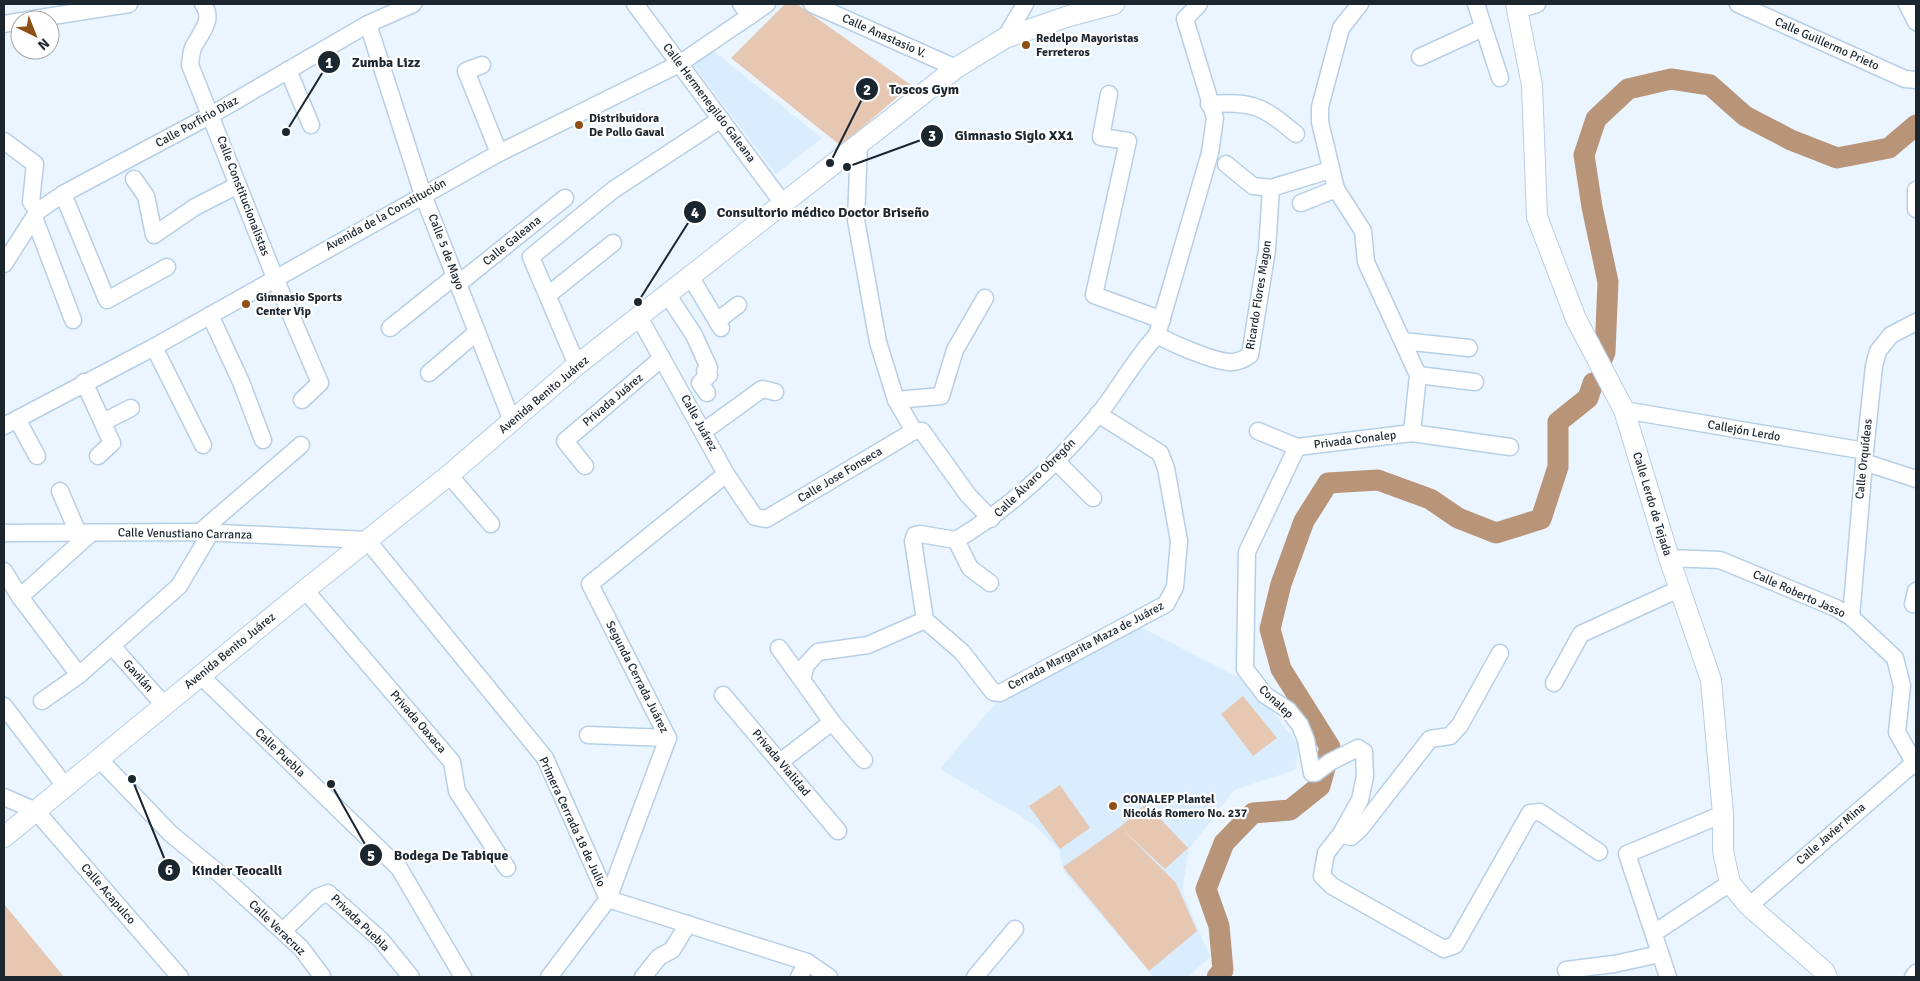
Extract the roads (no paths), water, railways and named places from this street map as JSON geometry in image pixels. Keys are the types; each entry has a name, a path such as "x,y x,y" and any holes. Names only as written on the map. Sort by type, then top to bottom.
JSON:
{"main road":[{"name":"Avenida Benito Juárez","path":"4,837 366,540 449,476 577,365 782,202 956,68 1005,38 1069,16 1114,4"},
{"name":"Calle Lerdo de Tejada","path":"1517,7 1532,85 1537,216 1576,318 1624,410 1669,558 1711,680 1723,814 1723,851 1730,883 1749,906 1824,971 1827,977"}],"street":[{"path":"60,15 129,4"},
{"name":"Calle Constitucionalistas","path":"203,4 208,10 208,22 193,50 190,64 275,278 320,383 302,400"},
{"name":"Calle Porfirio Díaz","path":"4,264 36,214 62,194 211,115 368,24 413,4"},
{"name":"Calle Hermenegildo Galeana","path":"636,4 782,202"},
{"name":"Avenida de la Constitución","path":"10,422 154,347 499,153 679,64 745,10 767,4"},
{"name":"Calle Anastasio V.","path":"812,4 956,68"},
{"path":"1005,38 1025,4"},
{"name":"Calle Álvaro Obregón","path":"956,540 991,520 1056,461 1098,414 1159,328 1210,153 1214,118 1185,19 1199,4"},
{"path":"1360,4 1341,28 1320,107 1320,122 1336,189 1363,231 1366,262 1418,375 1412,433 1510,447"},
{"path":"1476,4 1500,78"},
{"path":"1517,7 1537,4"},
{"name":"Calle Guillermo Prieto","path":"1738,4 1905,79 1916,80"},
{"path":"1907,4 1916,22"},
{"name":"Calle 5 de Mayo","path":"368,24 423,195 512,420"},
{"path":"1420,57 1483,28"},
{"path":"482,65 466,71 499,153"},
{"path":"288,70 311,125"},
{"path":"1109,94 1101,137 1128,141 1094,295 1159,328"},
{"path":"1209,104 1242,103 1257,106 1296,134"},
{"path":"577,365 531,257 613,190 721,119"},
{"path":"4,141 35,164 31,202 73,320"},
{"path":"859,142 856,220 878,342 896,400 914,431 922,431 968,495 991,520"},
{"path":"1226,164 1253,186 1271,188 1330,170"},
{"path":"134,179 146,196 154,235 195,207 238,185"},
{"name":"Ricardo Flores Magon","path":"1159,328 1171,343 1228,362 1241,361 1250,355 1267,250 1271,188"},
{"path":"1301,203 1336,189"},
{"path":"1916,190 1916,209"},
{"path":"62,194 107,300 167,267"},
{"name":"Calle Galeana","path":"390,328 565,198"},
{"path":"548,295 613,243"},
{"path":"690,276 711,297 719,325 738,305"},
{"path":"667,294 694,335 708,368 705,371 709,375 700,383 707,393"},
{"path":"896,400 941,396 955,350 985,298"},
{"path":"210,315 241,382 263,440"},
{"name":"Calle Juárez","path":"639,317 704,431 726,474 755,517 766,519"},
{"name":"Calle Orquídeas","path":"1851,617 1864,457 1874,366 1878,351 1891,335 1916,322"},
{"path":"429,372 477,332"},
{"path":"1403,342 1469,348"},
{"path":"154,347 203,445"},
{"name":"Privada Juárez","path":"585,466 565,441 662,358"},
{"path":"1418,375 1476,382"},
{"path":"84,382 112,443 98,456"},
{"path":"704,431 762,389 775,392"},
{"path":"103,422 131,408"},
{"name":"Callejón Lerdo","path":"1624,410 1864,457 1916,480"},
{"name":"Cerrada Margarita Maza de Juárez","path":"925,620 962,652 993,692 1000,693 1166,604 1175,587 1179,541 1166,468 1160,453 1098,414"},
{"path":"10,422 37,456"},
{"name":"Calle Jose Fonseca","path":"766,519 914,431"},
{"path":"1258,431 1297,447"},
{"name":"Privada Conalep","path":"1297,447 1412,433"},
{"path":"42,701 79,675 179,586 205,532 302,445"},
{"name":"Conalep","path":"1297,447 1247,552 1245,669 1265,695 1288,710 1300,725 1306,740 1312,773 1316,774 1330,762 1358,748 1364,752 1365,776 1360,800 1341,834 1326,853 1322,876 1332,886 1444,949 1455,945 1530,813 1540,812 1599,852"},
{"path":"1056,461 1093,498"},
{"name":"Segunda Cerrada Juárez","path":"549,977 608,899 668,738 590,584 726,474"},
{"path":"449,476 491,524"},
{"path":"20,597 84,533 60,492"},
{"name":"Calle Venustiano Carranza","path":"4,533 205,532 366,540"},
{"path":"802,679 806,665 818,652 868,645 925,620 913,541 915,535 920,534 956,540 970,568 990,583"},
{"name":"Primera Cerrada 18 de Julio","path":"366,540 545,758 608,899 807,962 829,977"},
{"name":"Calle Roberto Jasso","path":"1669,558 1720,560 1836,608 1851,617 1895,658 1902,686 1897,732 1915,762"},
{"path":"4,571 20,597 79,675"},
{"path":"1554,683 1581,634 1679,589"},
{"name":"Privada Oaxaca","path":"305,590 452,762 458,790 507,868"},
{"name":"Gavilán","path":"112,646 164,704"},
{"path":"779,648 832,722 864,760"},
{"path":"1341,834 1351,837 1360,829 1430,739 1450,736 1460,725 1500,653"},
{"name":"Calle Puebla","path":"201,676 399,868 463,977"},
{"name":"Privada Vialidad","path":"723,695 838,831"},
{"path":"4,706 66,786"},
{"path":"780,762 832,722"},
{"path":"588,735 668,738"},
{"name":"Calle Veracruz","path":"99,759 171,834 221,875 283,931 300,948 322,976"},
{"name":"Calle Javier Mina","path":"1749,906 1915,762"},
{"path":"4,797 36,811"},
{"name":"Calle Acapulco","path":"36,811 180,977"},
{"path":"1668,977 1627,854 1723,814"},
{"path":"1654,933 1730,883"},
{"name":"Privada Puebla","path":"283,931 318,897 328,893 381,940 411,977"},
{"path":"643,977 659,957 672,950 688,924"},
{"path":"975,977 1015,928"},
{"path":"1566,970 1614,964 1660,954"},
{"path":"799,977 807,962"},
{"path":"1913,977 1916,973"}],"waterway":[{"path":"1601,362 1605,352 1608,282 1592,207 1584,155 1596,119 1628,89 1671,79 1710,85 1745,116 1791,140 1837,158 1889,148 1916,125"},
{"path":"1326,762 1330,747 1281,669 1270,629 1281,584 1304,521 1328,483 1378,480 1430,499 1458,518 1496,533 1541,519 1558,467 1558,422 1588,398 1593,383"},
{"path":"1217,977 1223,970 1219,926 1206,889 1224,843 1253,813 1290,810 1320,786 1325,768"}],"place":[{"name":"Redelpo Mayoristas Ferreteros","path":"1026,45"},
{"name":"Distribuidora De Pollo Gaval","path":"579,125"},
{"name":"Zumba Lizz","path":"286,132"},
{"name":"Toscos Gym","path":"830,163"},
{"name":"Gimnasio Siglo XX1","path":"847,167"},
{"name":"Consultorio médico Doctor Briseño","path":"638,302"},
{"name":"Gimnasio Sports Center Vip","path":"246,304"},
{"name":"Kinder Teocalli","path":"132,779"},
{"name":"Bodega De Tabique","path":"331,784"},
{"name":"CONALEP Plantel Nicolás Romero No. 237","path":"1113,806"}]}
